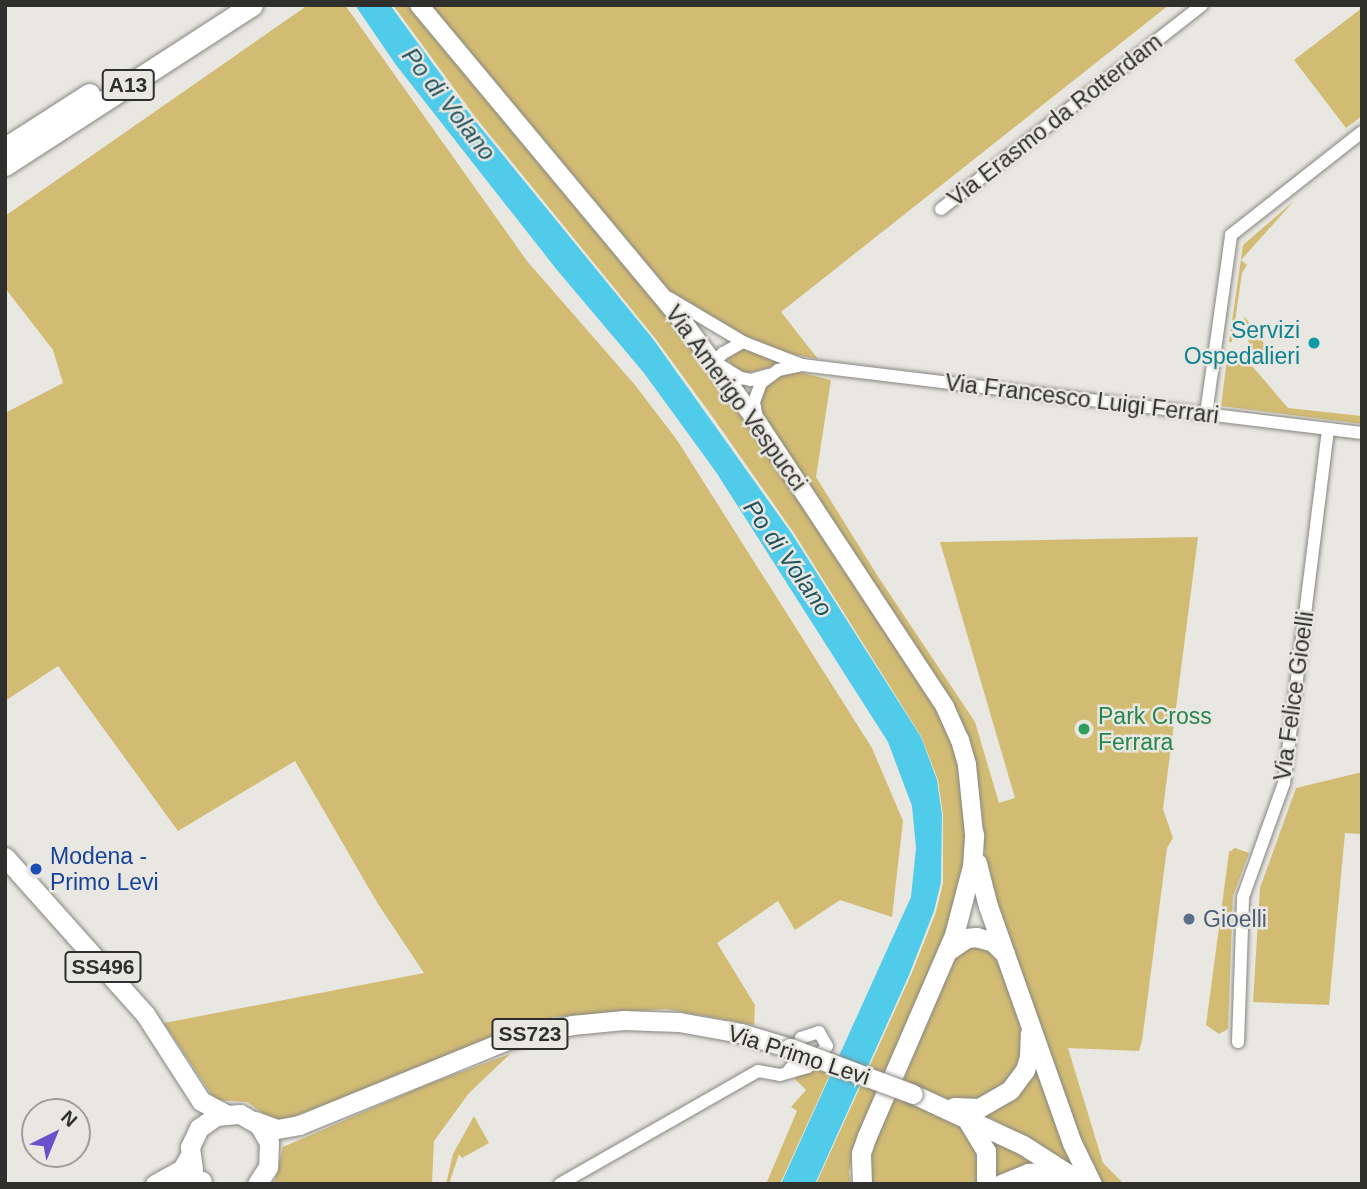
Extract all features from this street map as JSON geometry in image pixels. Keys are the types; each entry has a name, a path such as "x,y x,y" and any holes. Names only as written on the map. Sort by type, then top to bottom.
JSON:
{"highway":[{"name":"A13","path":"5,148 226,5"},
{"name":"A13","path":"5,166 252,5"}],"main road":[{"name":"Via Amerigo Vespucci","path":"419,5 655,288 715,362 758,423 944,707 960,740 967,765 974,834"},
{"path":"974,834 979,874 988,906 1072,1143 1092,1184"},
{"path":"862,1184 861,1153 867,1136 949,950 972,866 974,834"},
{"name":"SS496","path":"5,857 145,1014 190,1086 200,1109 199,1128"},
{"path":"949,950 988,906"},
{"path":"949,950 967,938 976,937 993,942 1005,954"},
{"path":"935,1104 979,1108 1010,1090 1025,1070 1029,1057 1030,1031 1024,1008"},
{"name":"Via Primo Levi","path":"299,1125 508,1040 572,1024 624,1020 679,1022 728,1030 790,1048 913,1094 1023,1145 1082,1184"},
{"name":"SS496","path":"190,1086 208,1107 224,1113"},
{"path":"203,1183 194,1171 190,1155 192,1139 208,1119 224,1113"},
{"name":"SS723","path":"224,1113 240,1114 277,1129 299,1125"},
{"path":"966,1117 986,1151 986,1184"},
{"path":"255,1121 265,1133 271,1152"},
{"name":"SS723","path":"261,1181 279,1138 299,1125"},
{"path":"159,1182 182,1169 190,1155"},
{"path":"1001,1184 1015,1176 1043,1172 1082,1184"},
{"path":"159,1182 185,1177 203,1183"}],"street":[{"name":"Via Erasmo da Rotterdam","path":"941,209 1202,5"},
{"path":"1206,414 1231,234 1362,132"},
{"name":"Via Francesco Luigi Ferrari","path":"655,288 695,316 743,342 802,365 1362,433"},
{"path":"715,362 723,353 743,342"},
{"name":"Via Francesco Luigi Ferrari","path":"715,362 741,378 751,380 802,365"},
{"path":"758,423 754,402 761,383 769,375"},
{"name":"Via Felice Gioelli","path":"1238,1042 1243,897 1284,783 1328,429"},
{"path":"560,1184 758,1071 780,1075 787,1073"}],"shaded area":[{"path":"308,5 345,5 527,261 635,385 677,440 872,748 903,821 892,917 840,900 795,930 778,901 717,943 755,1005 754,1025 666,1009 554,1017 277,1123 247,1102 215,1100 164,1023 424,973 378,904 295,761 178,831 58,666 5,701 5,413 63,383 53,350 5,288 5,216"},
{"path":"393,5 411,5 648,288 755,429 927,692 950,736 964,782 966,866 948,943 853,1152 849,1173 851,1184 816,1184 911,975 936,912 943,883 943,815 938,780 921,736 794,533 712,416 655,338 476,118"},
{"path":"428,5 1169,5 781,312 818,359 785,353 721,327 660,286"},
{"path":"1362,8 1362,116 1346,128 1294,60"},
{"path":"1294,201 1241,260 1247,265 1242,273 1232,342 1229,342 1243,245"},
{"path":"1244,316 1274,357 1264,366 1250,349"},
{"path":"741,349 747,349 781,364 744,374 734,369 728,359"},
{"path":"1228,351 1241,353 1288,408 1362,416 1362,424 1221,406"},
{"name":"Park Cross Ferrara","path":"799,372 831,380 816,477 879,578 975,722 999,803 1015,798 940,542 1198,537 1163,809 1173,838 1167,848 1142,1041 1139,1051 1068,1048 1103,1163 1124,1184 1100,1184 1082,1151 986,874 981,805 960,724 763,420 758,406 765,387 783,374"},
{"path":"1362,772 1362,834 1345,833 1329,1005 1253,1002 1260,888 1296,788"},
{"path":"1235,848 1249,853 1233,896 1228,1029 1219,1034 1206,1025 1229,852"},
{"path":"969,944 993,948 1023,1029 1023,1062 988,1100 952,1101 903,1081 954,958"},
{"path":"510,1054 469,1093 434,1141 432,1184 274,1184 283,1147 426,1085"},
{"path":"1034,1054 1079,1171 1048,1150 982,1113"},
{"path":"813,1069 830,1074 780,1184 766,1184 797,1111 791,1107 806,1090 795,1079 797,1074"},
{"path":"895,1097 960,1123 976,1144 980,1184 870,1184 871,1148"},
{"path":"474,1116 489,1143 462,1158 459,1154 449,1184 446,1184 453,1154"},
{"path":"980,1130 1047,1167 994,1184"}],"water":[{"name":"Po di Volano","path":"355,5 390,5 472,117 653,339 792,534 921,737 937,780 942,815 941,882 934,911 909,975 815,1184 781,1184 911,897 916,848 912,806 888,742 716,472 644,373 557,270 396,65"}],"place":[{"name":"Servizi Ospedalieri","path":"1314,343"},
{"name":"Park Cross Ferrara","path":"1084,729"},
{"name":"Modena - Primo Levi","path":"36,869"},
{"name":"Gioelli","path":"1189,919"}]}
